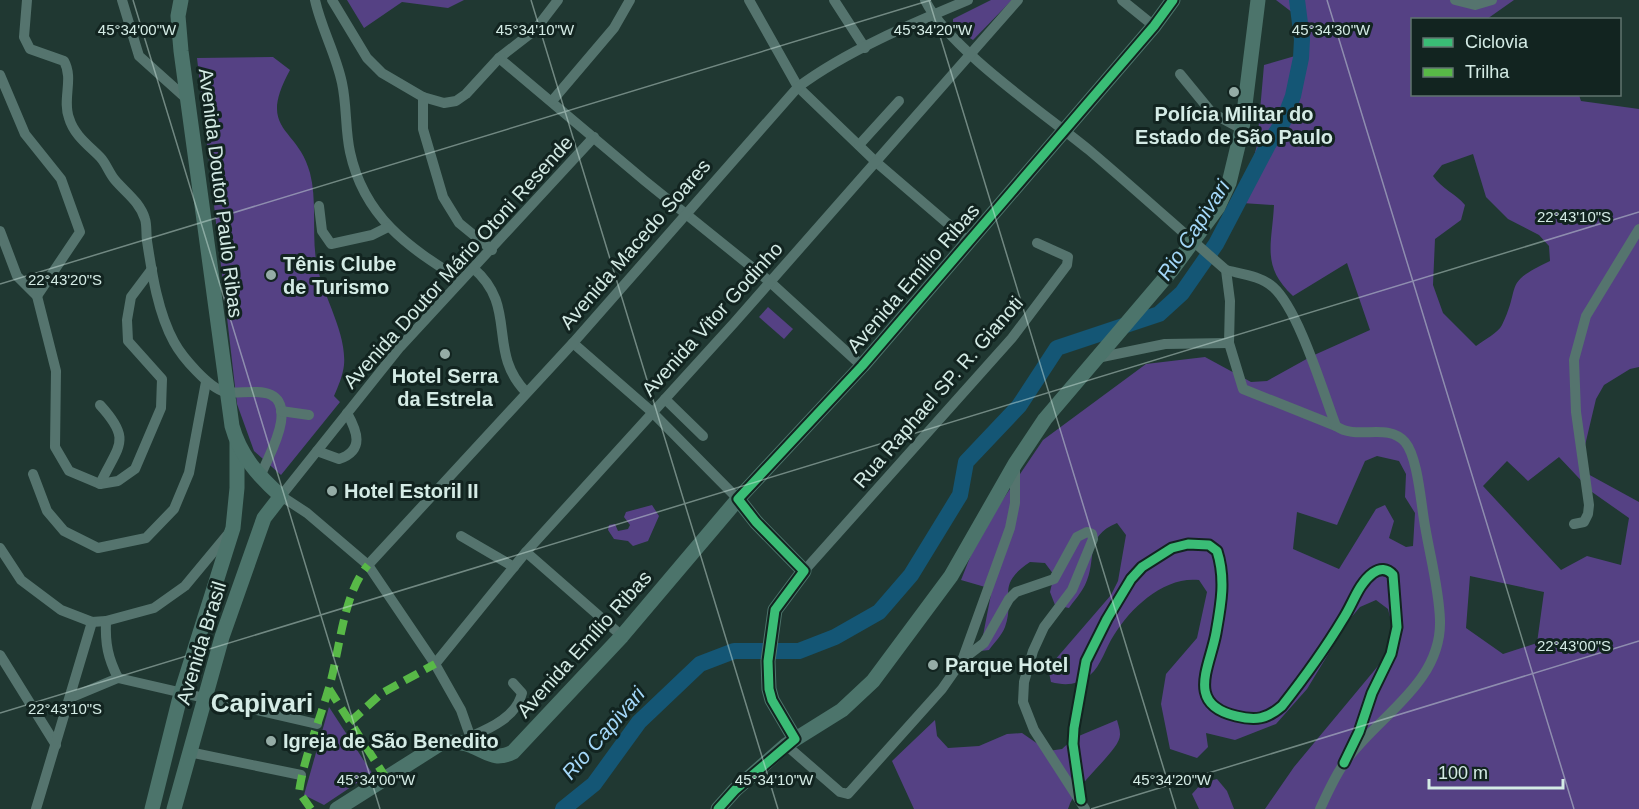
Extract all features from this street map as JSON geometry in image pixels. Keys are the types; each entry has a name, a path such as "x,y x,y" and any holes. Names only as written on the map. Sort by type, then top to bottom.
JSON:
{"street":[{"path":"27,0 24,36 30,49 64,61 70,72 66,102 69,119 81,140 102,159 113,178 134,199 145,219 152,269 174,343 206,382 225,392 254,390 266,393 277,401 281,411 270,486"},
{"path":"122,0 139,56 189,100"},
{"name":"Avenida Doutor Paulo Ribas","path":"181,0 178,15 225,392 237,442"},
{"path":"315,0 342,82 350,151 367,197 388,227 402,242 461,280"},
{"path":"332,0 368,58 382,74 423,97 444,103 456,101 466,94 499,58 535,30 558,0"},
{"path":"552,101 614,28 630,0"},
{"path":"749,0 798,87 876,162 968,241"},
{"path":"834,0 865,48"},
{"path":"925,0 932,15 972,54 1224,268 1258,278 1273,286 1282,297 1298,328 1336,426"},
{"name":"Avenida Macedo Soares","path":"368,565 573,343 798,87 813,75 865,48 968,0"},
{"name":"Avenida Vitor Godinho","path":"435,664 526,552 665,399 1018,0"},
{"path":"1122,0 1154,26"},
{"name":"Avenida Emílio Ribas","path":"473,741 494,757 503,757 513,752 552,713 622,636 738,499 862,366 1154,26 1173,0"},
{"path":"718,809 790,742 842,710 873,681 951,576 1015,464 1045,419 1129,318 1196,243 1218,207 1229,183 1242,129 1258,0"},
{"path":"1455,0 1475,5 1492,0"},
{"path":"499,58 769,281 862,366"},
{"path":"1180,74 1212,113 1242,129"},
{"path":"0,75 25,134 61,179 80,232 36,296"},
{"path":"423,97 423,129 444,197 459,223 492,250"},
{"path":"859,146 899,101"},
{"name":"Avenida Doutor Mário Otoni Resende","path":"270,486 317,451 400,347 594,137"},
{"path":"319,206 322,231 331,244 372,235 388,227"},
{"path":"1574,524 1584,522 1588,514 1588,505 1576,412 1574,360 1586,316 1639,230"},
{"path":"0,231 17,276 36,296 56,371 55,447 69,471 100,484 118,481 135,469 161,408 162,379 128,342 127,320 131,297 152,269"},
{"name":"Rua Raphael SP. R. Gianoti","path":"804,571 1040,303 1067,265 1068,257 1037,243"},
{"path":"473,268 486,279 495,294 502,317 501,343 505,358 512,375 526,392"},
{"path":"1224,268 1230,302 1229,343 1243,389 1344,431 1394,434 1406,442 1418,483 1440,621 1435,652 1426,670 1401,704 1344,764"},
{"path":"573,343 652,412 738,499 756,522 804,571 776,610 770,634 769,689 790,742 840,792 848,794 942,689 963,659 991,634 1009,599 1017,592 1054,579 1077,537 1087,532 1092,534 1093,539 1072,590 1044,627 1033,651 1024,682 1023,702 1034,730 1083,804"},
{"path":"1096,358 1165,344 1229,343"},
{"path":"33,474 47,511 64,531 98,548 146,538 174,509 189,473 206,382"},
{"path":"665,399 703,436"},
{"path":"100,405 119,428 121,440 100,484"},
{"path":"281,411 309,414"},
{"path":"317,451 339,459 353,449 358,442 358,434 347,413"},
{"path":"237,442 270,486 308,513 368,565 435,664 473,741"},
{"path":"152,809 233,528 237,488 237,442"},
{"path":"963,659 992,572 1010,528 1015,503 1015,464"},
{"path":"237,488 270,486"},
{"name":"Avenida Brasil","path":"174,809 222,637 264,518 270,486"},
{"path":"0,548 21,580 61,610 92,622 106,621 154,608 162,603 184,586 233,528"},
{"path":"461,536 514,567"},
{"path":"1083,804 1073,744 1086,661 1131,579 1142,567 1172,548 1188,544 1209,545 1217,551 1223,585 1215,636 1204,673 1204,690 1208,700 1221,711 1253,720 1269,717 1282,706 1343,618 1362,584 1382,569 1389,570 1393,575 1397,627 1391,654 1372,693 1359,732 1320,809"},
{"path":"526,552 622,636"},
{"path":"106,621 107,653 118,678"},
{"path":"36,809 92,622"},
{"path":"0,655 56,745"},
{"path":"70,698 118,678 317,724"},
{"path":"337,809 434,746 443,742 473,741 504,719 520,701 522,693 513,683"},
{"path":"189,752 301,775"}],"shaded area":[{"path":"347,0 464,0 448,8 402,2 364,28"},
{"path":"991,0 1012,0 973,40 953,27 953,19"},
{"path":"1276,0 1514,0 1488,18 1411,18 1411,96 1579,96 1581,101 1639,109 1639,367 1630,369 1604,385 1596,399 1582,458 1586,473 1639,502 1639,809 1265,809 1294,767 1388,654 1392,625 1388,609 1376,600 1360,607 1349,620 1307,689 1276,724 1235,740 1206,733 1208,747 1197,758 1170,749 1161,704 1166,674 1197,638 1207,592 1199,580 1174,583 1162,588 1139,604 1121,624 1097,667 1090,675 1071,684 1051,682 1048,668 1111,595 1118,581 1126,535 1117,523 1099,535 1095,542 1089,575 1069,608 1055,605 1050,592 1054,575 1045,563 1030,562 1019,570 1009,585 1008,616 1004,630 989,650 980,651 992,589 961,580 979,535 1043,440 1146,364 1205,357 1251,382 1267,381 1312,356 1370,330 1347,263 1293,296 1276,275 1272,265 1274,205 1242,203 1257,145 1264,65 1295,56 1298,43 1293,13","holes":["1473,154 1486,197 1508,219 1539,235 1549,246 1550,261 1519,281 1502,325 1494,334 1476,346 1443,313 1433,285 1435,239 1461,220 1465,205 1433,176 1442,165","1377,456 1399,461 1406,474 1405,497 1415,513 1413,546 1406,547 1389,538 1394,521 1385,505 1376,509 1339,569 1293,549 1297,512 1337,525 1365,461","1559,457 1592,492 1629,518 1621,565 1587,556 1561,570 1483,486 1507,461 1528,481","1470,576 1544,592 1537,643 1503,654 1466,628"]},
{"name":"Tênis Clube de Turismo","path":"273,57 290,70 281,90 277,106 278,117 304,158 310,173 316,260 342,339 344,352 343,373 334,396 340,402 281,475 254,451 237,404 197,58"},
{"path":"768,307 793,329 784,339 759,317"},
{"path":"652,505 659,516 648,541 633,546 628,541 614,539 608,530 609,525 615,524 618,531 628,529 630,525 624,517 626,512"},
{"path":"329,707 372,773 324,805 304,795"},
{"path":"935,720 937,736 948,748 979,746 1007,734 1022,733 1048,751 1062,749 1074,738 1117,720 1120,734 1113,749 1080,788 1068,809 914,809 892,761"},
{"path":"1217,779 1227,791 1234,809 1199,809 1192,794 1202,783"}],"waterway":[{"name":"Rio Capivari","path":"563,809 594,784 639,722 700,664 734,651 799,651 835,637 879,612 911,575 960,495 966,462 1019,406 1057,348 1159,314 1182,293 1216,244 1268,145 1283,122 1293,96 1301,58 1302,39 1297,0"}],"marked path":[{"path":"311,809 299,792 304,766 328,691 352,592 368,565"},
{"path":"350,722 382,693 435,664"},
{"path":"329,689 386,778"}],"cycle path":[{"path":"718,809 735,790 795,739 772,700 769,689 768,661 775,610 804,571 756,522 738,499 862,366 1154,26 1173,0"},
{"path":"1081,800 1073,744 1086,661 1131,579 1142,567 1172,548 1188,544 1209,545 1217,551 1220,561 1221,602 1206,671 1206,693 1211,703 1220,710 1243,718 1266,716 1282,706 1329,641 1363,583 1378,570 1386,570 1393,575 1397,627 1391,654 1372,693 1359,732 1344,763"}],"place":[{"name":"Polícia Militar do Estado de São Paulo","path":"1234,92"},
{"name":"Tênis Clube de Turismo","path":"271,275"},
{"name":"Hotel Serra da Estrela","path":"445,354"},
{"name":"Hotel Estoril II","path":"332,491"},
{"name":"Parque Hotel","path":"933,665"},
{"name":"Igreja de São Benedito","path":"271,741"}],"district":[{"name":"Capivari","path":"262,703"}]}
